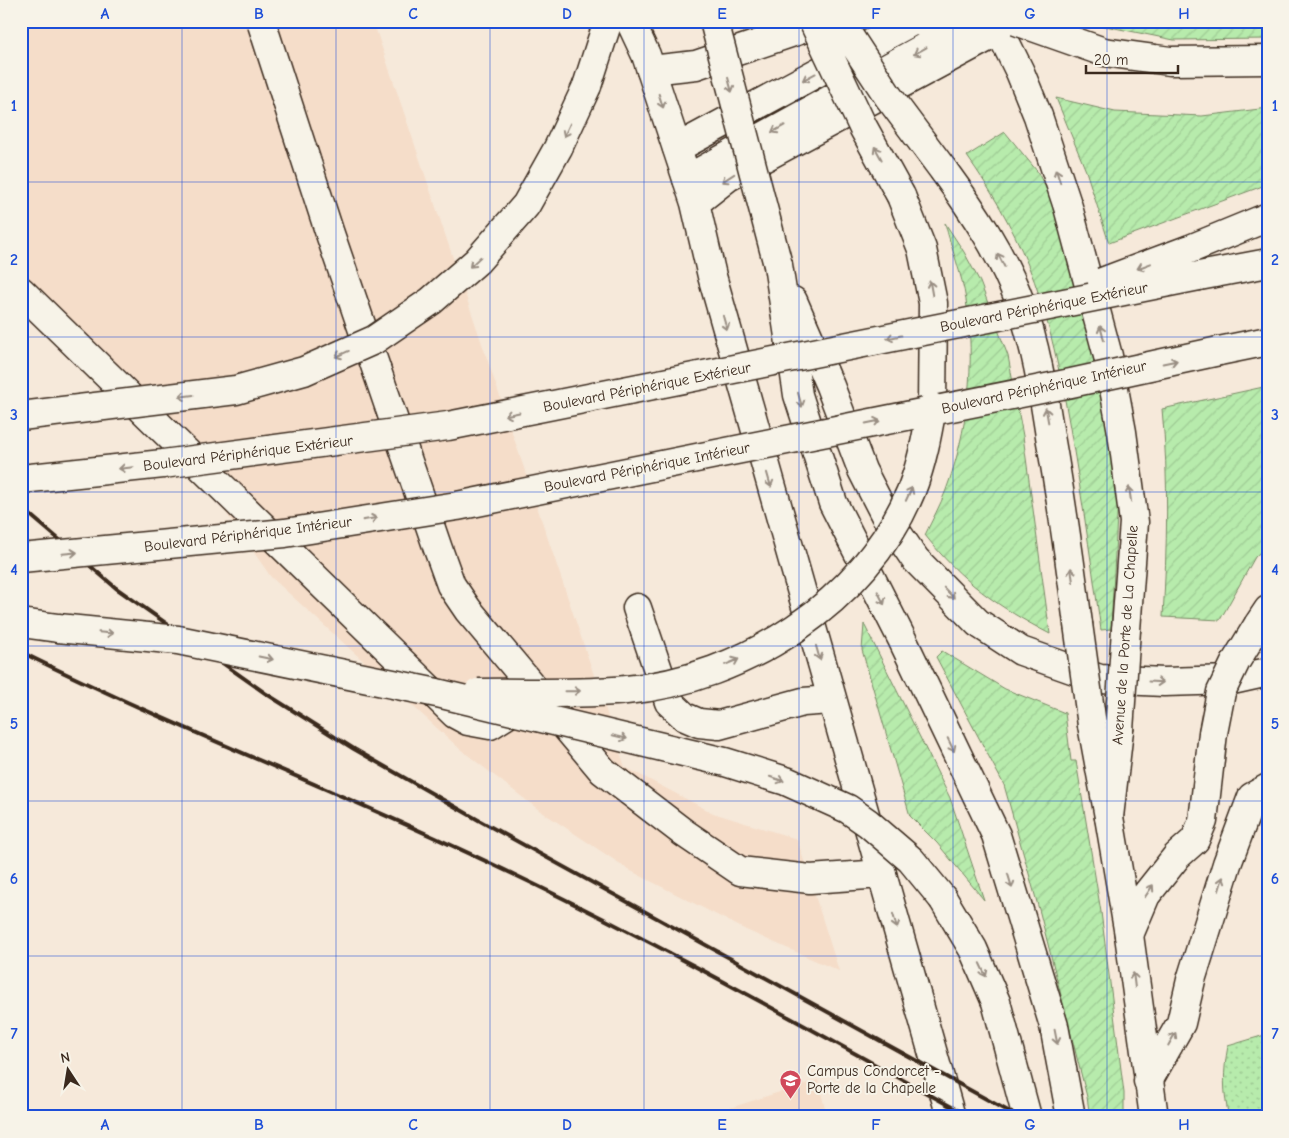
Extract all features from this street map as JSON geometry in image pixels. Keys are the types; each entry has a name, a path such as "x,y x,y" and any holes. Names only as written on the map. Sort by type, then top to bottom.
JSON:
{"main road":[{"path":"261,21 330,231 451,585 468,610 603,771 684,833 740,871 810,879 882,874"},
{"path":"714,21 778,265 798,395 833,503 902,639 996,835 1054,1026 1071,1117"},
{"path":"437,693 626,690 707,672 764,647 822,607 859,572 877,549 910,492 926,442 932,407 933,303 922,250 901,196 864,127 813,21"},
{"path":"649,62 696,65 826,21"},
{"path":"839,21 888,96 977,217 1001,260 1020,302 1038,362 1062,506 1092,725 1109,817"},
{"path":"677,148 914,21"},
{"path":"918,21 1007,24 1104,52 1170,61 1268,60"},
{"path":"21,416 236,390 304,371 382,334 431,301 477,261 526,205 558,148 587,86 623,22 649,62 691,191 712,276 831,700 951,1117"},
{"path":"691,191 728,177 1007,24"},
{"name":"Avenue de la Porte de La Chapelle","path":"1007,24 1065,198 1108,356 1122,432 1134,522 1118,730 1109,817 1129,935 1154,1117"},
{"path":"1033,309 1268,217"},
{"name":"Boulevard Périphérique Extérieur","path":"21,479 163,464 448,426 1268,263"},
{"path":"778,265 830,386 862,470 885,516 915,558 978,623 1021,651 1100,679 1164,682 1232,680 1268,672"},
{"path":"21,291 455,714 468,721 490,725 509,715 538,693"},
{"name":"Boulevard Périphérique Intérieur","path":"21,558 286,532 456,506 1062,385 1268,341"},
{"path":"637,608 669,702 685,717 699,723 718,726 803,702 831,700"},
{"path":"1129,935 1146,896 1177,856 1195,840 1203,821 1213,733 1221,692 1236,661 1263,618"},
{"path":"21,623 178,640 437,693 725,762 786,781 816,794 848,810 891,842 926,877 960,927 984,972 996,1002 1027,1117"},
{"path":"1148,1081 1181,1023 1191,980 1222,882 1252,797 1268,788"}],"shaded area":[{"path":"21,21 373,21 625,767 713,813 797,839 839,971 746,930 631,871 539,810 460,749 271,577 132,378 21,272"},
{"name":"Campus Condorcet - Porte de la Chapelle","path":"818,1080 827,1117 701,1117"}],"green space":[{"path":"1120,21 1268,21 1268,39 1174,40 1100,25"},
{"path":"1056,98 1115,112 1202,116 1268,108 1268,184 1109,243 1086,171"},
{"path":"1005,132 1037,171 1057,209 1098,334 1118,497 1111,629 1101,630 1065,400 1045,315 1028,265 1015,236 993,195 967,156"},
{"path":"945,223 964,252 980,282 1008,356 1023,436 1050,634 1014,614 981,592 952,566 925,535 944,496 954,467 965,420 970,372 969,324 966,300"},
{"path":"1268,386 1268,545 1255,557 1220,620 1163,617 1167,513 1162,409"},
{"path":"864,624 950,798 984,900 937,843 910,816 862,650"},
{"path":"942,651 1005,689 1065,713 1071,761 1076,761 1101,912 1124,1093 1124,1117 1090,1117 1087,1097 1040,913 1004,785 936,657"},
{"path":"1268,1034 1268,1117 1229,1117 1224,1082 1228,1046"}],"railway":[{"path":"21,507 116,588 265,693 354,749 482,822 1019,1117"},
{"path":"21,652 144,709 454,846 573,903 744,993 970,1117"}],"place":[{"name":"Campus Condorcet - Porte de la Chapelle","path":"791,1099"}]}
